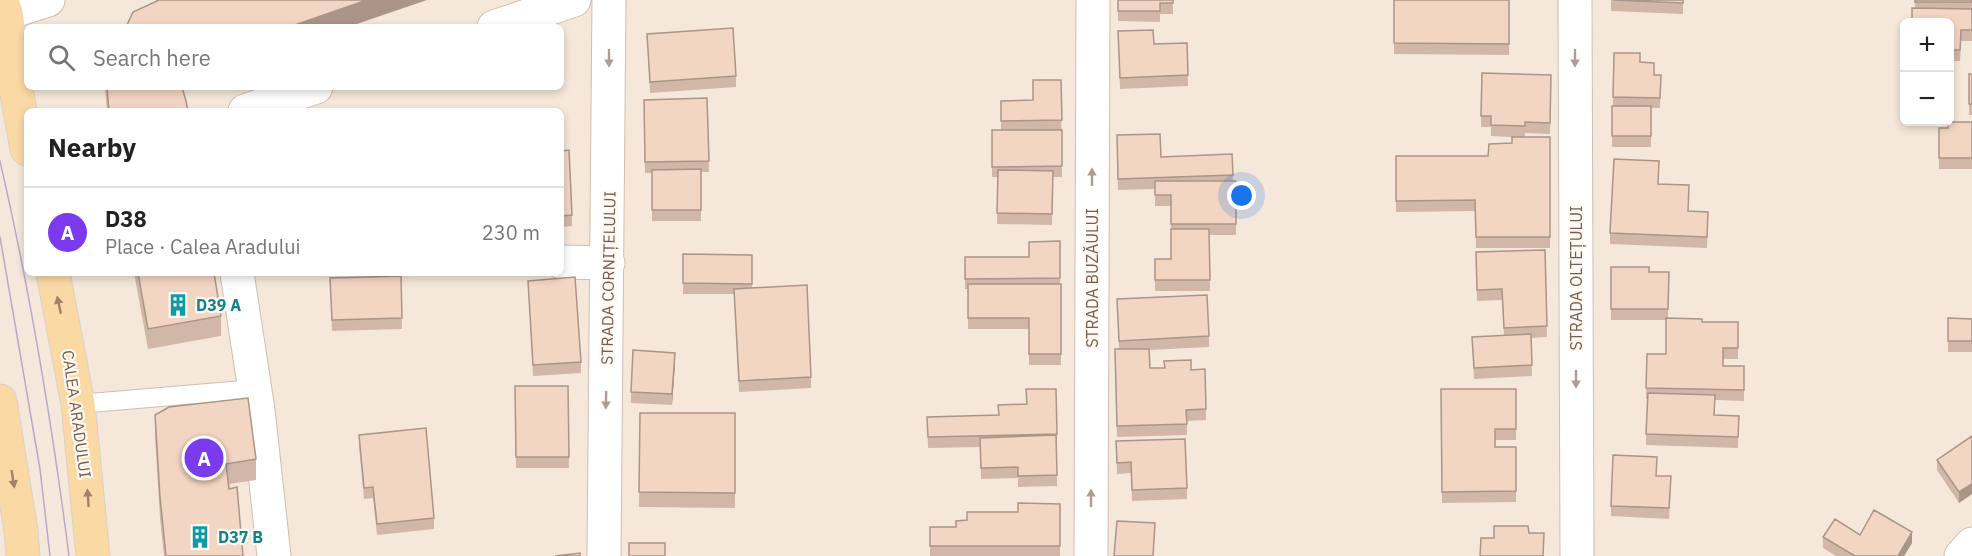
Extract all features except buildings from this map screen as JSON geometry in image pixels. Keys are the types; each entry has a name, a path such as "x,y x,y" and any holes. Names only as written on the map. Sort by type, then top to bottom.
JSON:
{"main road":[{"path":"4,28 24,132"},
{"name":"CALEA ARADULUI","path":"54,276 78,404 93,556"},
{"path":"0,401 23,556"}],"street":[{"path":"4,28 48,0"},
{"path":"503,24 574,0"},
{"name":"STRADA CORNIȚELULUI","path":"604,556 609,0"},
{"name":"STRADA BUZĂULUI","path":"1091,556 1093,0"},
{"name":"STRADA OLTEȚULUI","path":"1575,0 1577,556"},
{"path":"254,108 307,90"},
{"path":"564,262 608,263"},
{"path":"237,276 255,389 274,556"},
{"path":"1961,556 1972,544"}],"lane":[{"path":"78,404 255,389"}],"shaded area":[{"path":"0,0 1972,0 1972,556 0,556"}],"tram line":[{"path":"0,161 24,275"},
{"path":"0,237 40,469 50,556"},
{"path":"24,276 55,456 69,556"}],"place":[{"name":"D39 A","path":"178,305"},
{"name":"D38","path":"204,458"},
{"name":"D37 B","path":"200,537"}]}
